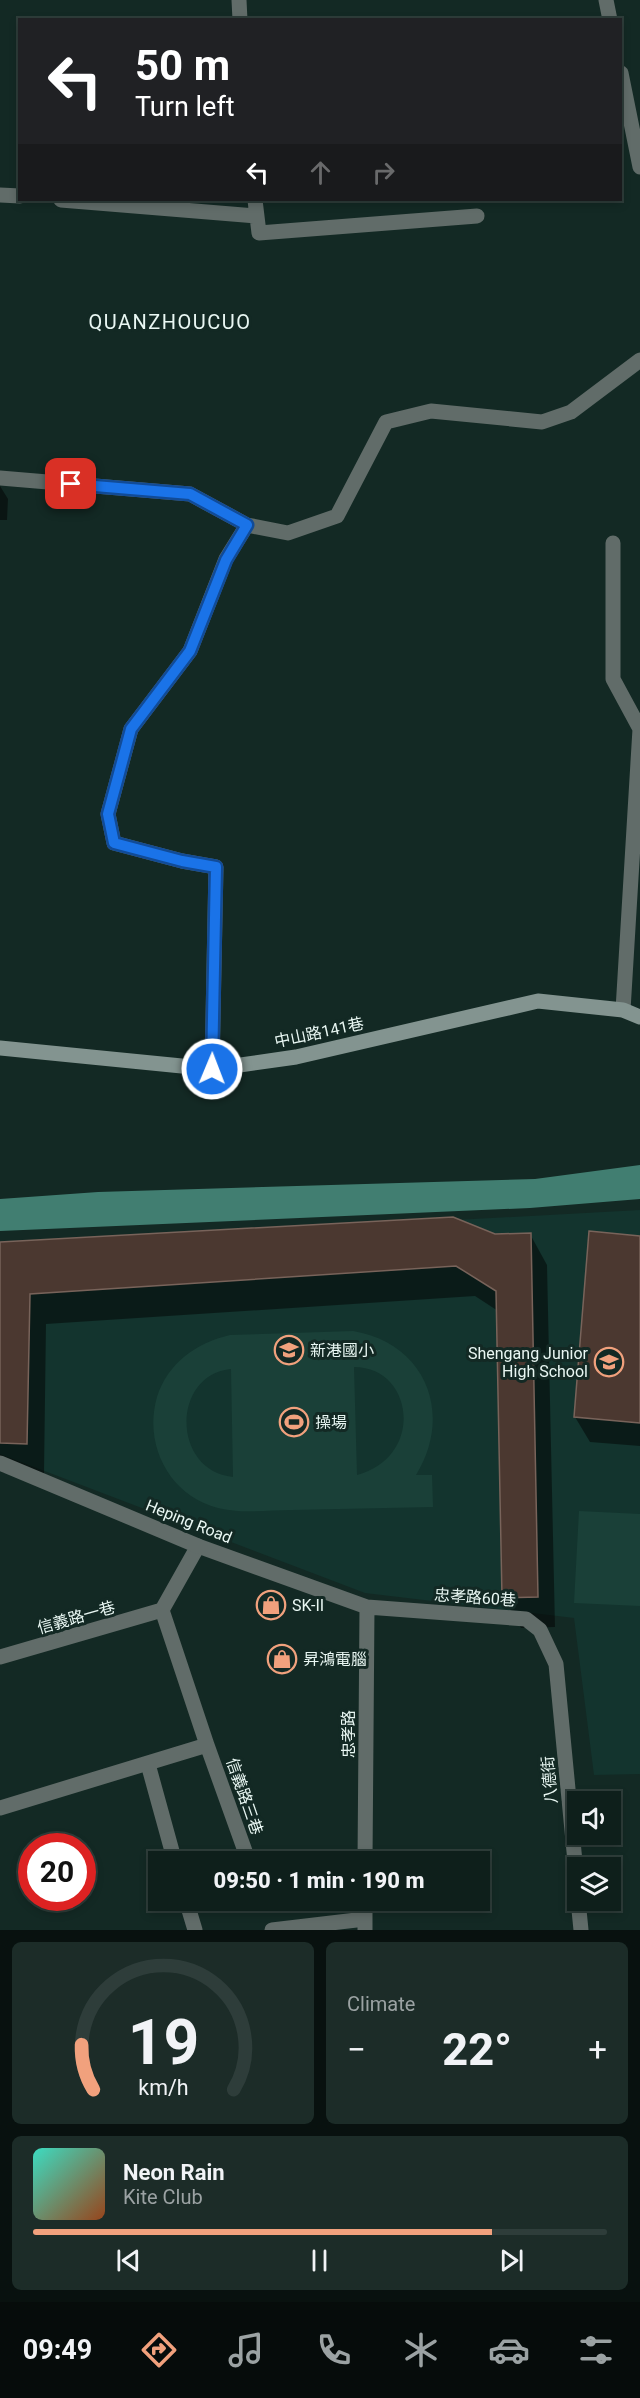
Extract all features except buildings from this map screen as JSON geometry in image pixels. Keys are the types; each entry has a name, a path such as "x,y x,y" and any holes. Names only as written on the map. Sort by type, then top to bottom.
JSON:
{"street":[{"path":"239,0 240,18"},
{"path":"606,0 610,18"},
{"path":"622,78 640,167"},
{"path":"0,195 18,196"},
{"path":"73,201 257,216"},
{"path":"255,201 259,233 477,216"},
{"path":"0,478 190,494 247,525 288,533 337,516 386,422 430,411 542,422 571,412 640,360"},
{"path":"212,1069 216,867 182,861 114,843 108,814 131,729 190,651 226,560 247,525"},
{"path":"613,543 613,679 640,729 623,1010"},
{"name":"中山路141巷","path":"0,1048 212,1069 296,1057 538,1001 623,1010 640,1017"},
{"name":"Heping Road","path":"0,1463 198,1545 367,1607"},
{"path":"198,1545 162,1611 207,1745"},
{"name":"忠孝路60巷","path":"367,1607 526,1619 540,1630 556,1664"},
{"name":"忠孝路","path":"365,1851 367,1607"},
{"name":"信義路一巷","path":"0,1657 162,1611"},
{"name":"八德街","path":"556,1664 575,1857"},
{"name":"信義路三巷","path":"0,1808 207,1745 245,1851"},
{"path":"148,1764 172,1851"},
{"path":"189,1911 195,1930"},
{"path":"579,1911 581,1930"},
{"path":"272,1930 365,1925"}],"shaded area":[{"path":"640,1165 640,1199 530,1208 0,1231 0,1199 98,1192 535,1179"},
{"name":"新港國小","path":"640,1210 640,1774 594,1775 574,1618 365,1593 0,1454 0,1245"},
{"path":"353,1331 378,1338 399,1350 415,1365 426,1384 432,1405 432,1428 427,1452 416,1475 432,1475 433,1507 236,1511 201,1502 186,1492 164,1466 157,1450 154,1415 157,1397 168,1374 185,1356 206,1343 230,1335","holes":["354,1367 374,1371 389,1381 399,1396 404,1414 402,1433 394,1451 379,1465 357,1475","231,1369 233,1477 213,1471 198,1459 190,1442 186,1423 189,1405 197,1388 211,1375"]},
{"path":"579,1511 640,1514 640,1606 574,1603"}],"place":[{"name":"新港國小","path":"289,1350"},
{"name":"Shengang Junior High School","path":"609,1362"},
{"name":"操場","path":"294,1422"},
{"name":"SK-II","path":"271,1605"},
{"name":"昇鴻電腦","path":"282,1659"}],"district":[{"name":"QUANZHOUCUO","path":"170,322"}],"route":[{"path":"71,484 190,494 247,525 226,560 190,651 131,729 108,814 114,843 182,861 216,867 212,1069"}]}
